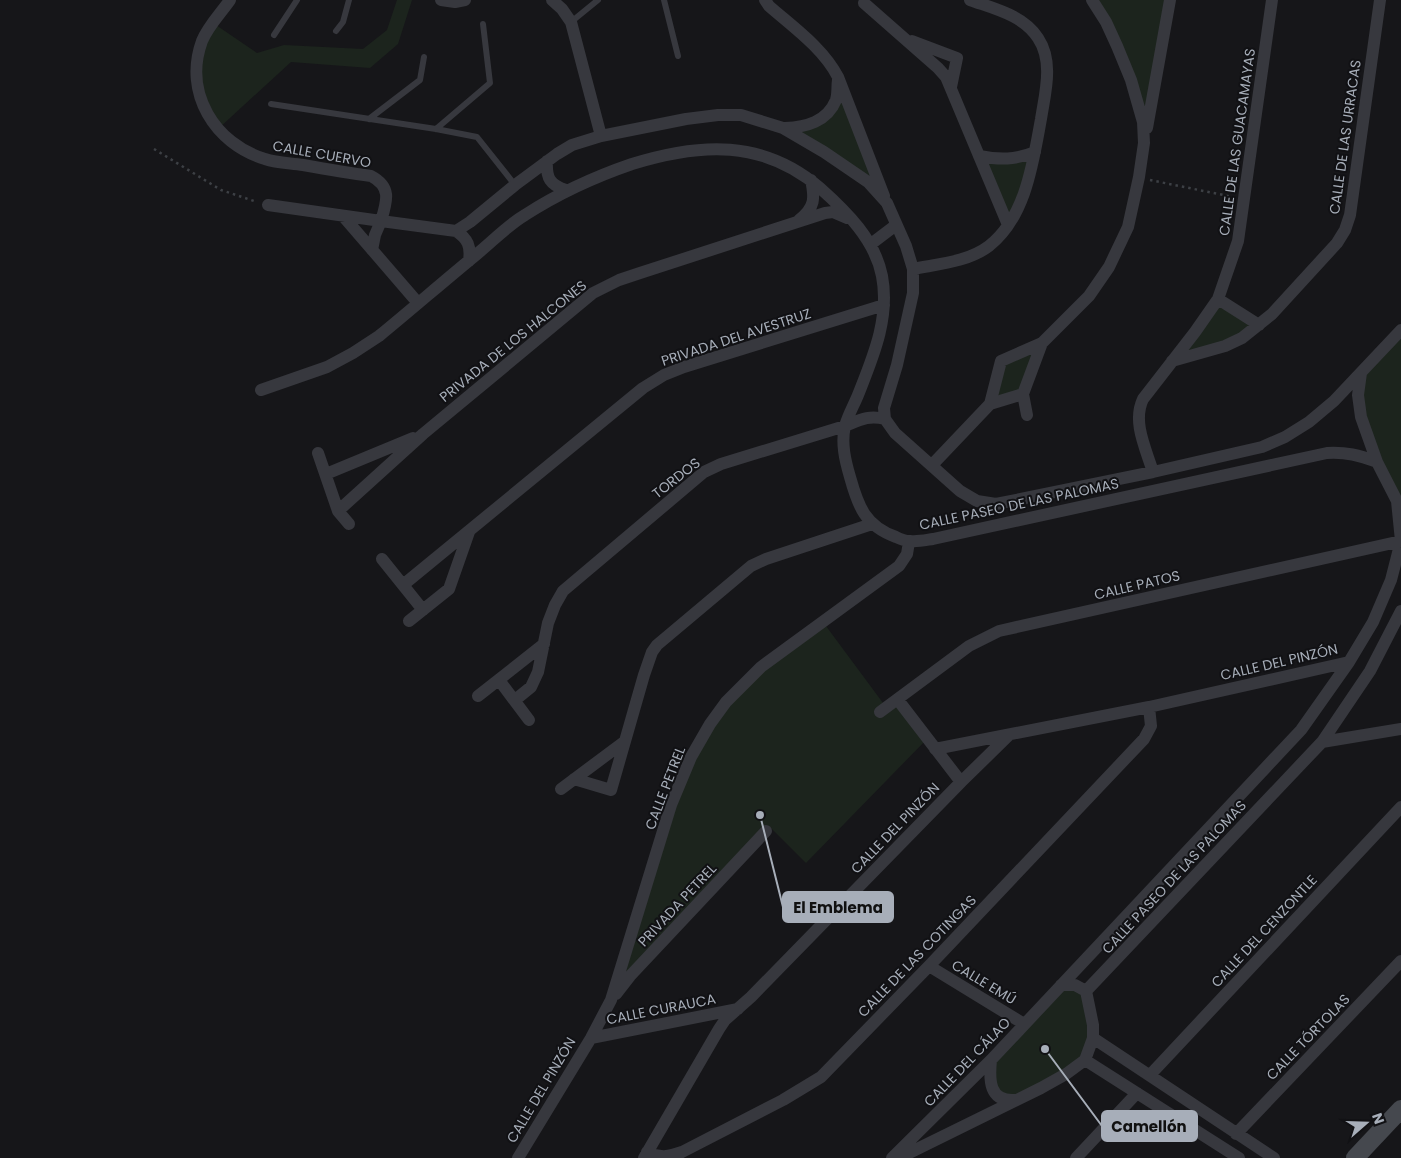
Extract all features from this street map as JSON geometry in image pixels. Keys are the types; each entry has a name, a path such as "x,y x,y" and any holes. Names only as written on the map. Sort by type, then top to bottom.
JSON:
{"street":[{"name":"CALLE CUERVO","path":"230,0 202,41 198,56 199,91 205,110 212,122 242,149 266,159 371,176 380,180 385,186 386,195 381,221"},
{"path":"441,0 455,2 466,0"},
{"path":"552,0 562,9 571,22 601,136"},
{"path":"765,0 768,6 817,49 831,64 838,77 914,269 913,293 884,408 885,419"},
{"path":"914,269 974,255 997,240 1008,225 1022,198 1029,179 1035,152 1048,69 1045,54 1039,40 1030,28 1014,16 970,0"},
{"path":"1092,0 1109,30 1131,80 1139,106 1144,142"},
{"path":"990,404 1001,361 1042,343 1088,296 1109,267 1128,227 1139,178 1170,0"},
{"name":"CALLE DE LAS GUACAMAYAS","path":"1172,361 1218,299 1238,241 1272,0"},
{"name":"CALLE DE LAS URRACAS","path":"1172,361 1225,346 1242,338 1260,325 1332,248 1345,230 1350,215 1380,0"},
{"path":"864,3 946,77 1008,225"},
{"path":"902,37 957,58 951,87"},
{"path":"784,128 802,127 813,123 828,113 836,99 838,77"},
{"path":"456,231 470,222 515,185 572,145 601,136 686,119 718,115 741,115 784,128 868,182 887,203"},
{"name":"CALLE PASEO DE LAS PALOMAS","path":"261,390 327,367 354,353 379,336 523,216 566,190 606,173 658,156 699,149 723,149 764,156 785,164 811,180 854,222 870,244 880,267 883,278 884,305 876,350 845,426 843,451 858,503 872,524 890,535 909,542 933,539 1328,452 1359,454 1376,462"},
{"path":"979,156 1008,160 1035,152"},
{"path":"548,161 547,169 553,185 566,190"},
{"path":"797,221 808,212 814,198 811,180"},
{"path":"268,205 456,231 468,241 470,250 469,261"},
{"name":"PRIVADA DE LOS HALCONES","path":"338,511 423,434 593,293 619,280 797,221 833,212 854,222"},
{"path":"343,216 418,303"},
{"path":"372,250 375,235 381,221"},
{"path":"870,244 896,225"},
{"path":"1218,299 1260,325"},
{"name":"PRIVADA DEL AVESTRUZ","path":"403,584 643,388 664,375 693,364 884,305"},
{"name":"CALLE PASEO DE LAS PALOMAS","path":"885,419 895,432 960,491 977,501 996,504 1153,472 1262,447 1309,422 1334,401 1401,330"},
{"path":"1027,415 1023,394 1042,343"},
{"path":"1153,472 1138,420 1138,408 1172,361"},
{"name":"CALLE PASEO DE LAS PALOMAS","path":"1061,985 1301,730 1349,662 1373,622 1391,580 1401,541 1400,520 1399,501 1376,462 1361,417 1358,395 1361,373"},
{"path":"932,465 990,404 1023,394"},
{"name":"TORDOS","path":"514,700 531,687 538,672 548,623 562,591 704,472 721,464 873,416 885,419"},
{"name":"PRIVADA DE LOS HALCONES","path":"326,474 423,434"},
{"path":"318,453 338,511 349,524"},
{"path":"574,779 611,790 648,663 657,645 751,566 766,559 872,524"},
{"path":"409,622 449,589 469,532"},
{"name":"CALLE PATOS","path":"880,712 969,646 999,631 1401,541"},
{"name":"CALLE PETREL","path":"591,1038 612,1000 671,805 691,756 710,724 726,702 761,668 899,566 907,554 909,542"},
{"path":"382,559 422,610"},
{"name":"CALLE PASEO DE LAS PALOMAS","path":"1086,991 1322,742 1370,671 1401,611"},
{"path":"478,696 544,644"},
{"name":"CALLE DEL PINZÓN","path":"935,749 1149,707 1349,662"},
{"path":"499,680 529,720"},
{"path":"898,700 961,782"},
{"name":"CALLE DE LAS COTINGAS","path":"645,1155 657,1158 668,1157 682,1152 806,1087 833,1065 1144,739 1151,726 1149,707"},
{"path":"1322,742 1401,728"},
{"name":"CALLE DEL PINZÓN","path":"645,1155 725,1020 1009,735"},
{"path":"561,789 624,742"},
{"name":"CALLE DEL CENZONTLE","path":"1150,1075 1401,807"},
{"name":"PRIVADA PETREL","path":"612,1000 630,976 766,832"},
{"name":"CALLE TÓRTOLAS","path":"1236,1134 1401,961"},
{"name":"CALLE EMÚ","path":"929,966 1024,1024"},
{"path":"899,1158 1066,1074 1085,1060 1093,1038 1093,1025 1086,991 1074,985 1061,985"},
{"name":"CALLE DEL CÁLAO","path":"892,1158 991,1060 1061,985"},
{"name":"CALLE CURAUCA","path":"591,1038 738,1009"},
{"name":"CALLE DEL PINZÓN","path":"518,1158 591,1038"},
{"path":"1093,1038 1274,1158"},
{"path":"991,1060 989,1079 997,1096 1006,1100 1016,1100"},
{"path":"1085,1060 1137,1093 1220,1153 1240,1158"},
{"path":"1076,1158 1137,1093"},
{"path":"1355,1158 1401,1109"}],"lane":[{"path":"274,35 298,0"},
{"path":"336,31 343,22 349,0"},
{"path":"571,22 598,0"},
{"path":"664,0 678,56"},
{"path":"436,129 490,83 483,24"},
{"path":"369,119 420,80 424,57"},
{"path":"271,104 477,137 515,185"}],"path":[{"path":"154,150 221,190 268,205"},
{"path":"1139,178 1245,199"}],"shaded area":[{"path":"397,0 412,0 398,44 370,68 291,62 218,129 197,72 213,23 257,53 284,45 363,49 387,30"},
{"path":"1092,0 1170,0 1143,122"},
{"path":"838,77 887,203 783,128 827,113"},
{"path":"1035,152 1008,225 979,156"},
{"path":"1218,299 1259,325 1242,338 1172,361"},
{"path":"1401,330 1401,501 1367,437 1361,373"},
{"path":"1042,343 1023,394 990,404 1001,361"},
{"path":"823,622 886,707 898,700 927,739 806,863 769,826 611,1000 671,805 726,702"},
{"path":"1061,985 1086,991 1093,1025 1085,1060 1016,1099 997,1096 991,1060"}],"place":[{"name":"El Emblema","path":"760,815"},
{"name":"Camellón","path":"1045,1049"}]}
